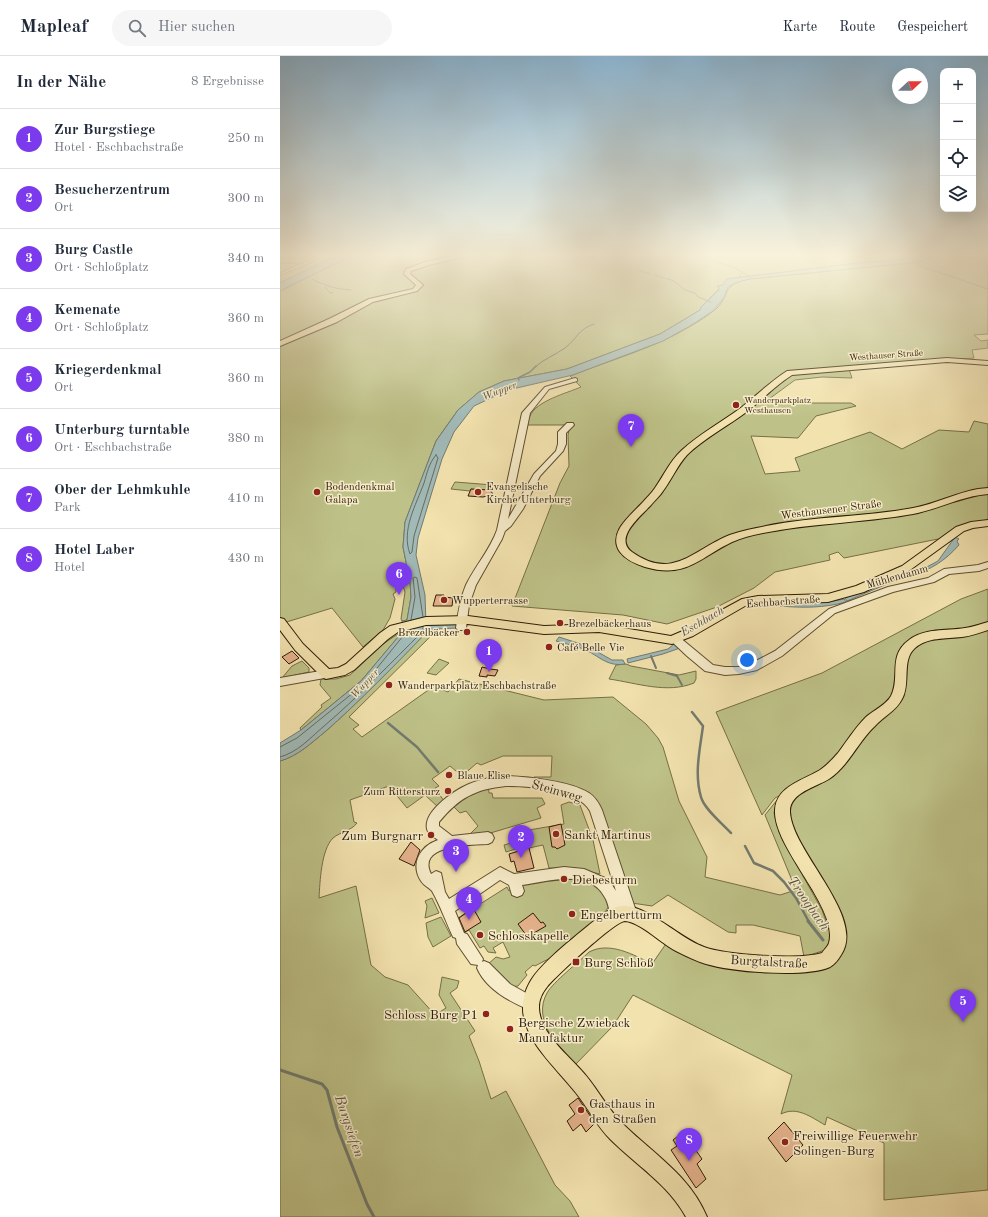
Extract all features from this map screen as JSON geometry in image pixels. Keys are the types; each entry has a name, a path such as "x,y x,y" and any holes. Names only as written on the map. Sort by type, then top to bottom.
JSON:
{"main road":[{"path":"280,344 352,310"},
{"name":"Westhauser Straße","path":"786,375 806,371 948,360 988,363"},
{"name":"Westhausener Straße","path":"786,375 775,382 746,408 685,452 677,460 662,487 622,532 621,543 627,553 637,560 647,564 663,567 676,566 694,560 724,541 743,534 815,521 918,510 957,496 988,491"},
{"name":"Eschbachstraße","path":"326,674 341,672 350,667 384,636 403,626 426,621 461,622 544,630 599,628 678,642 689,633 742,603 758,600 832,597 860,589 906,568 960,530 971,525 988,523"},
{"path":"280,622 296,644 326,674"},
{"name":"Burgtalstraße","path":"623,915 637,917 670,938 706,956 755,963 808,964 820,963 828,960 833,955 838,943 836,922 825,896 786,832 782,814 784,802 796,789 833,768 871,720 893,703 900,689 902,657 905,650 909,646 917,640 928,636 963,632 988,626"},
{"path":"623,915 606,922 550,972 536,988 530,1003 534,1024 544,1042 584,1087 608,1122 615,1130 665,1172 679,1187 697,1217"}],"street":[{"path":"461,622 464,605 471,585 498,539 501,530 526,413 547,388 575,380"},
{"path":"501,530 520,508 541,469 560,450 562,432 570,425"},
{"name":"Mühlendamm","path":"678,642 711,669 734,672 747,670 776,654 832,611 891,589 927,582 947,570 979,568 988,565"},
{"path":"280,682 326,674"},
{"name":"Steinweg","path":"451,842 433,829 432,823 441,808 447,803 462,793 482,784 519,780 534,781 582,794 590,799 598,815 623,915"},
{"path":"488,838 451,842 440,844 432,848 424,858 423,868 425,876 431,883 436,882 460,935 480,963 502,988 513,996 530,1003"},
{"path":"447,908 500,873 515,886 560,872 585,876 606,887 623,915"}],"green space":[{"path":"280,310 700,310 660,334 567,369 504,381 479,392 458,410 436,441 405,522 403,547 410,582 411,597 407,620 402,621 401,619 405,592 403,586 396,589 396,592 393,594 395,599 390,618 383,630 363,647 332,608 280,624 280,342 282,341 280,340"},
{"path":"714,310 988,310 988,334 974,335 981,341 988,340 988,348 972,350 974,358 848,366 852,378 822,377 795,380 769,399 790,403 851,403 856,406 816,416 798,438 751,436 765,474 800,471 795,458 870,432 902,449 939,430 969,432 974,421 988,424 988,521 940,540 938,539 844,558 838,552 829,555 830,560 775,572 754,588 717,607 667,624 623,615 512,606 560,483 569,466 568,435 570,425 527,425 529,417 533,411 545,402 581,387 570,376 660,342"},
{"path":"455,482 493,485 490,492 471,489 470,491 451,489"},
{"path":"988,589 988,1190 884,1200 884,1143 827,1117 825,1125 798,1112 793,1111 781,1114 792,1075 633,995 613,1026 574,1066 554,1041 549,1032 545,1023 543,1003 550,988 589,952 605,948 622,950 652,964 670,938 706,957 820,963 838,939 794,846 783,794 775,798 762,815 716,712 822,673 961,599"},
{"path":"438,629 349,717 359,725 353,729 362,737 434,686 448,692 459,679 544,700 613,697 646,724 658,738 663,747 679,801 707,857 705,877 780,895 796,890 765,815 777,800 774,813 781,837 822,910 832,938 825,950 804,957 800,936 753,925 736,925 736,933 728,932 668,895 652,906 625,902 593,804 534,781 534,777 551,777 552,756 503,756 481,765 477,763 462,776 450,766 432,779 439,786 435,788 444,801 438,807 425,795 407,808 389,786 350,800 354,822 357,823 352,828 333,838 329,843 322,866 319,898 356,886 371,965 385,977 408,985 435,1015 446,1008 439,995 442,977 459,981 457,988 450,993 475,1031 469,1036 491,1099 506,1091 555,1185 570,1201 579,1217 280,1217 280,761 293,756 326,731 365,695 427,632"},
{"path":"404,630 361,681 301,730 300,728 322,707 321,705 331,698 320,685 321,679 336,679 350,675 383,644"},
{"path":"439,659 449,663 436,675 427,673"},
{"path":"302,661 309,668 309,672 282,678 292,666"},
{"path":"626,664 679,675 696,671 696,679 694,683 684,686 663,688 609,679 616,665"},
{"path":"488,784 489,793 492,793 493,798 542,798 545,804 537,808 541,818 487,834 469,835 478,826 466,811 460,813 450,803"},
{"path":"569,802 580,805 593,840 600,874 574,868 549,868 543,845 529,848 528,845 506,852 504,845 525,839 523,831 564,824 561,805"},
{"path":"585,878 605,890 609,906 602,917 556,955 535,966 533,965 525,972 527,975 518,986 509,987 487,965 496,957 503,959 510,957 503,942 493,948 496,953 488,952 484,946 480,948 469,930 462,934 458,918 507,887 509,891 522,882 531,879"},
{"path":"432,898 439,913 425,918 427,906 425,901"},
{"path":"441,917 451,936 433,947 428,937 426,923"}],"water":[{"name":"Wupper","path":"700,310 714,310 690,326 663,341 573,375 508,390 474,406 454,432 442,459 418,538 416,555 425,595 426,625 457,624 456,628 438,629 427,632 365,695 326,731 293,756 280,761 280,743 301,730 361,681 404,630 402,621 407,620 411,597 410,582 403,547 405,522 436,441 458,410 479,392 504,381 567,369 660,334"},
{"path":"955,537 959,539 957,541 959,545 943,560 911,577 908,574 923,569 938,561"},
{"path":"907,575 909,577 887,584 847,601 845,598 892,577"},
{"path":"844,599 846,602 813,607 780,606 779,602 834,601"},
{"path":"559,637 587,646 612,660 623,660 625,664 613,664 584,649 556,641"},
{"path":"675,643 680,648 628,663 627,659 668,649"}],"building":[{"name":"Evangelische Kirche Unterburg","path":"471,489 490,490 493,494 483,497 468,496"},
{"name":"Wupperterrasse","path":"436,595 444,595 444,597 453,598 452,606 433,606"},
{"path":"292,651 299,658 289,664 282,657"},
{"path":"482,667 498,670 495,676 479,676"},
{"name":"Sankt Martinus","path":"561,824 565,845 557,849 552,847 549,827"},
{"path":"411,842 420,850 414,866 399,859"},
{"path":"529,848 534,868 517,872 514,861 511,862 509,854"},
{"path":"473,908 481,922 465,932 459,918"},
{"path":"533,913 541,923 543,922 546,926 532,934 533,936 527,941 523,936 526,935 518,924"},
{"name":"Gasthaus in den Straßen","path":"578,1098 595,1123 586,1132 581,1124 573,1131 567,1121 575,1114 569,1105"},
{"name":"Freiwillige Feuerwehr Solingen-Burg","path":"784,1122 803,1145 786,1162 768,1138"},
{"path":"683,1132 702,1159 697,1164 706,1179 696,1188 671,1150 677,1146 673,1140"}],"waterway":[{"path":"535,367 565,348 581,331 594,324"},
{"name":"Wupper","path":"519,380 518,378 530,372 535,367"},
{"name":"Troogbach","path":"651,656 656,668"},
{"name":"Troogbach","path":"667,673 677,676 682,685"},
{"name":"Troogbach","path":"692,712 703,726 698,770 701,797 710,811 731,833"},
{"path":"388,723 417,747 438,772"},
{"name":"Troogbach","path":"745,846 754,863 773,871 784,882 796,898 809,922"},
{"name":"Troogbach","path":"808,921 823,940"},
{"name":"Burgsiefen","path":"280,1070 322,1084 327,1090 337,1127 367,1204 374,1217"}],"place":[{"name":"Wanderparkplatz Westhausen","path":"736,405"},
{"name":"Ober der Lehmkuhle","path":"631,447"},
{"name":"Bodendenkmal Galapa","path":"317,492"},
{"name":"Evangelische Kirche Unterburg","path":"478,492"},
{"name":"Unterburg turntable","path":"399,595"},
{"name":"Wupperterrasse","path":"444,600"},
{"name":"Brezelbäckerhaus","path":"560,623"},
{"name":"Brezelbäcker","path":"467,632"},
{"name":"Café Belle Vie","path":"549,647"},
{"name":"Zur Burgstiege","path":"489,672"},
{"name":"Wanderparkplatz Eschbachstraße","path":"389,685"},
{"name":"Blaue Elise","path":"449,775"},
{"name":"Zum Rittersturz","path":"448,791"},
{"name":"Sankt Martinus","path":"556,834"},
{"name":"Zum Burgnarr","path":"431,835"},
{"name":"Besucherzentrum","path":"521,858"},
{"name":"Burg Castle","path":"456,872"},
{"name":"Diebesturm","path":"564,879"},
{"name":"Engelbertturm","path":"572,914"},
{"name":"Kemenate","path":"469,920"},
{"name":"Schlosskapelle","path":"480,935"},
{"name":"Burg Schloß","path":"576,962"},
{"name":"Schloss Burg P1","path":"486,1014"},
{"name":"Kriegerdenkmal","path":"963,1022"},
{"name":"Bergische Zwieback Manufaktur","path":"510,1029"},
{"name":"Gasthaus in den Straßen","path":"581,1110"},
{"name":"Freiwillige Feuerwehr Solingen-Burg","path":"785,1142"},
{"name":"Hotel Laber","path":"689,1161"}],"water label":[{"name":"Eschbach","path":"702,621"}]}
